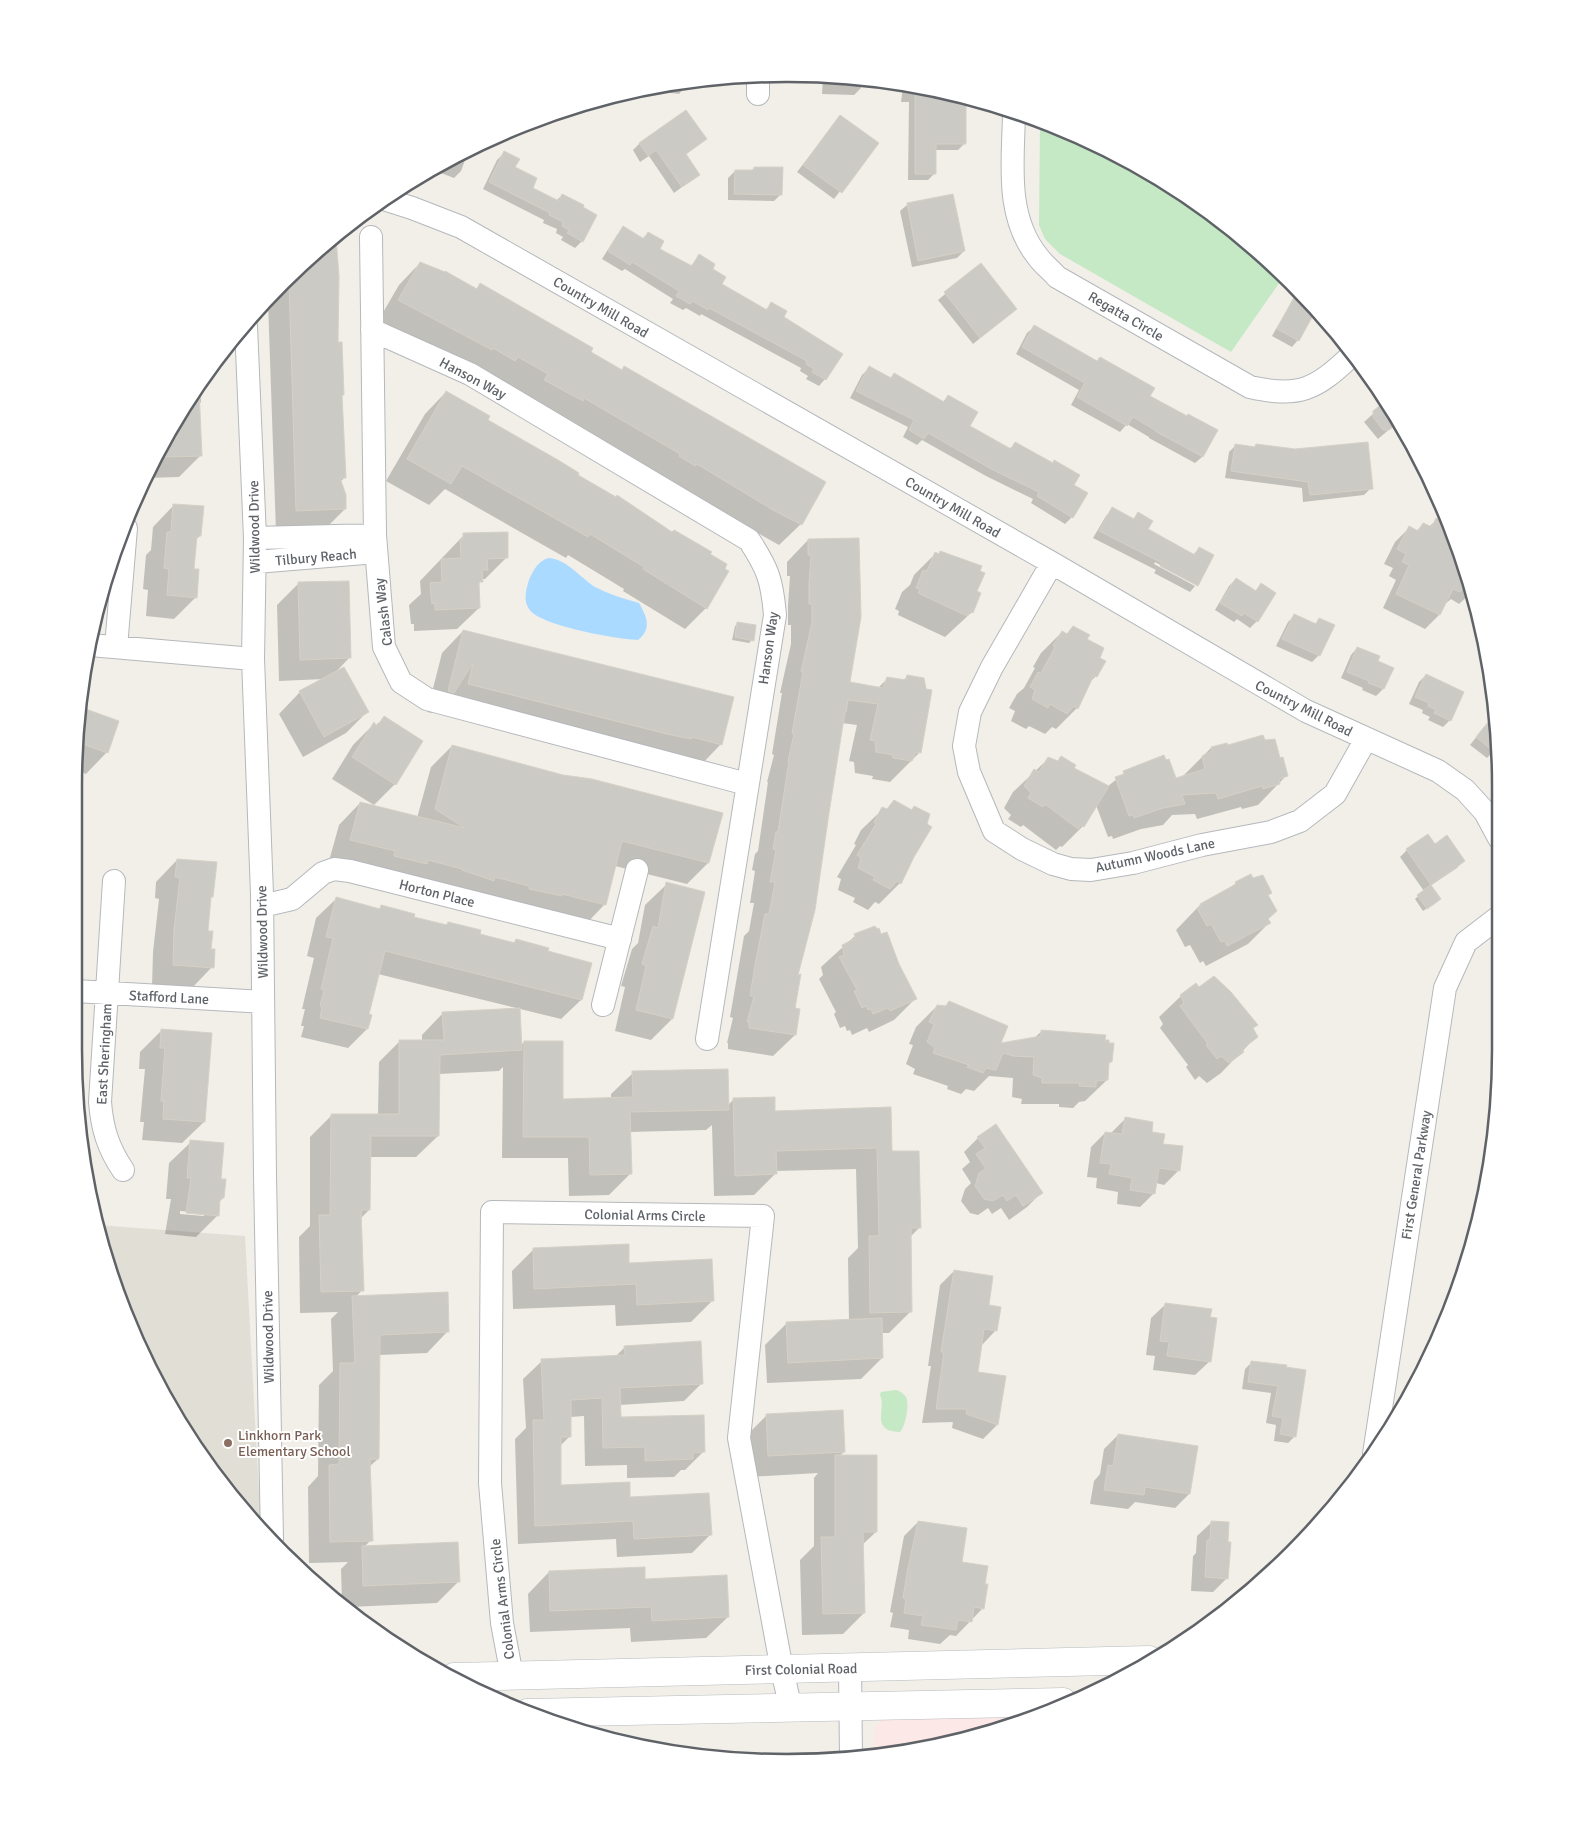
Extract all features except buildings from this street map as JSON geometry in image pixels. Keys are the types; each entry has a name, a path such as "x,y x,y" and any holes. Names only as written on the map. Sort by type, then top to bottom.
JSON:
{"main road":[{"name":"First Colonial Road","path":"466,1677 1138,1660"},
{"path":"547,1712 791,1709 1054,1702"}],"street":[{"name":"Regatta Circle","path":"1014,120 1012,195 1017,218 1037,257 1057,277 1250,387 1270,391 1293,392 1314,386 1334,373 1347,360"},
{"name":"Country Mill Road","path":"394,202 461,227 1052,563 1306,711 1438,771 1465,790 1485,812 1492,825"},
{"name":"Calash Way","path":"371,237 376,544 384,647 401,682 427,699 747,784"},
{"name":"Hanson Way","path":"372,330 470,374 749,540 765,565 773,589 775,615 707,1039"},
{"name":"Wildwood Drive","path":"246,335 256,562 253,659 262,906 272,1530"},
{"name":"Tilbury Reach","path":"255,538 376,544"},
{"name":"Tilbury Reach","path":"256,562 376,544"},
{"path":"116,647 124,549"},
{"name":"Autumn Woods Lane","path":"1052,563 992,667 970,712 964,746 969,772 994,831 1022,849 1053,864 1071,869 1091,870 1133,863 1202,844 1271,832 1300,821 1335,794 1366,739"},
{"path":"97,646 253,659"},
{"name":"Horton Place","path":"262,906 292,899 323,873 334,869 350,871 620,939"},
{"path":"603,1005 638,870"},
{"name":"East Sheringham","path":"114,881 100,1102 102,1125 107,1142 122,1170"},
{"name":"First General Parkway","path":"1377,1435 1445,988 1466,942 1492,922"},
{"name":"Stafford Lane","path":"82,991 263,1002"},
{"name":"Colonial Arms Circle","path":"512,1676 502,1623 490,1483 492,1212 763,1216 739,1438 791,1709"},
{"path":"850,1668 851,1751"}],"shaded area":[{"name":"Linkhorn Park Elementary School","path":"105,1226 245,1236 260,1519 228,1479 201,1441 155,1362 136,1320 120,1276"},
{"path":"1017,1715 924,1741 874,1749 876,1726 884,1718"}],"green space":[{"path":"1040,130 1099,155 1178,201 1252,257 1279,283 1231,352 1060,254 1045,239 1039,225"},
{"path":"896,1390 904,1395 907,1400 904,1425 900,1432 885,1428 881,1418 881,1392"}],"water":[{"path":"549,558 567,565 595,587 639,603 647,623 642,636 638,640 597,634 563,626 536,615 527,606 527,587 537,566"}],"place":[{"name":"Linkhorn Park Elementary School","path":"228,1443"}]}
